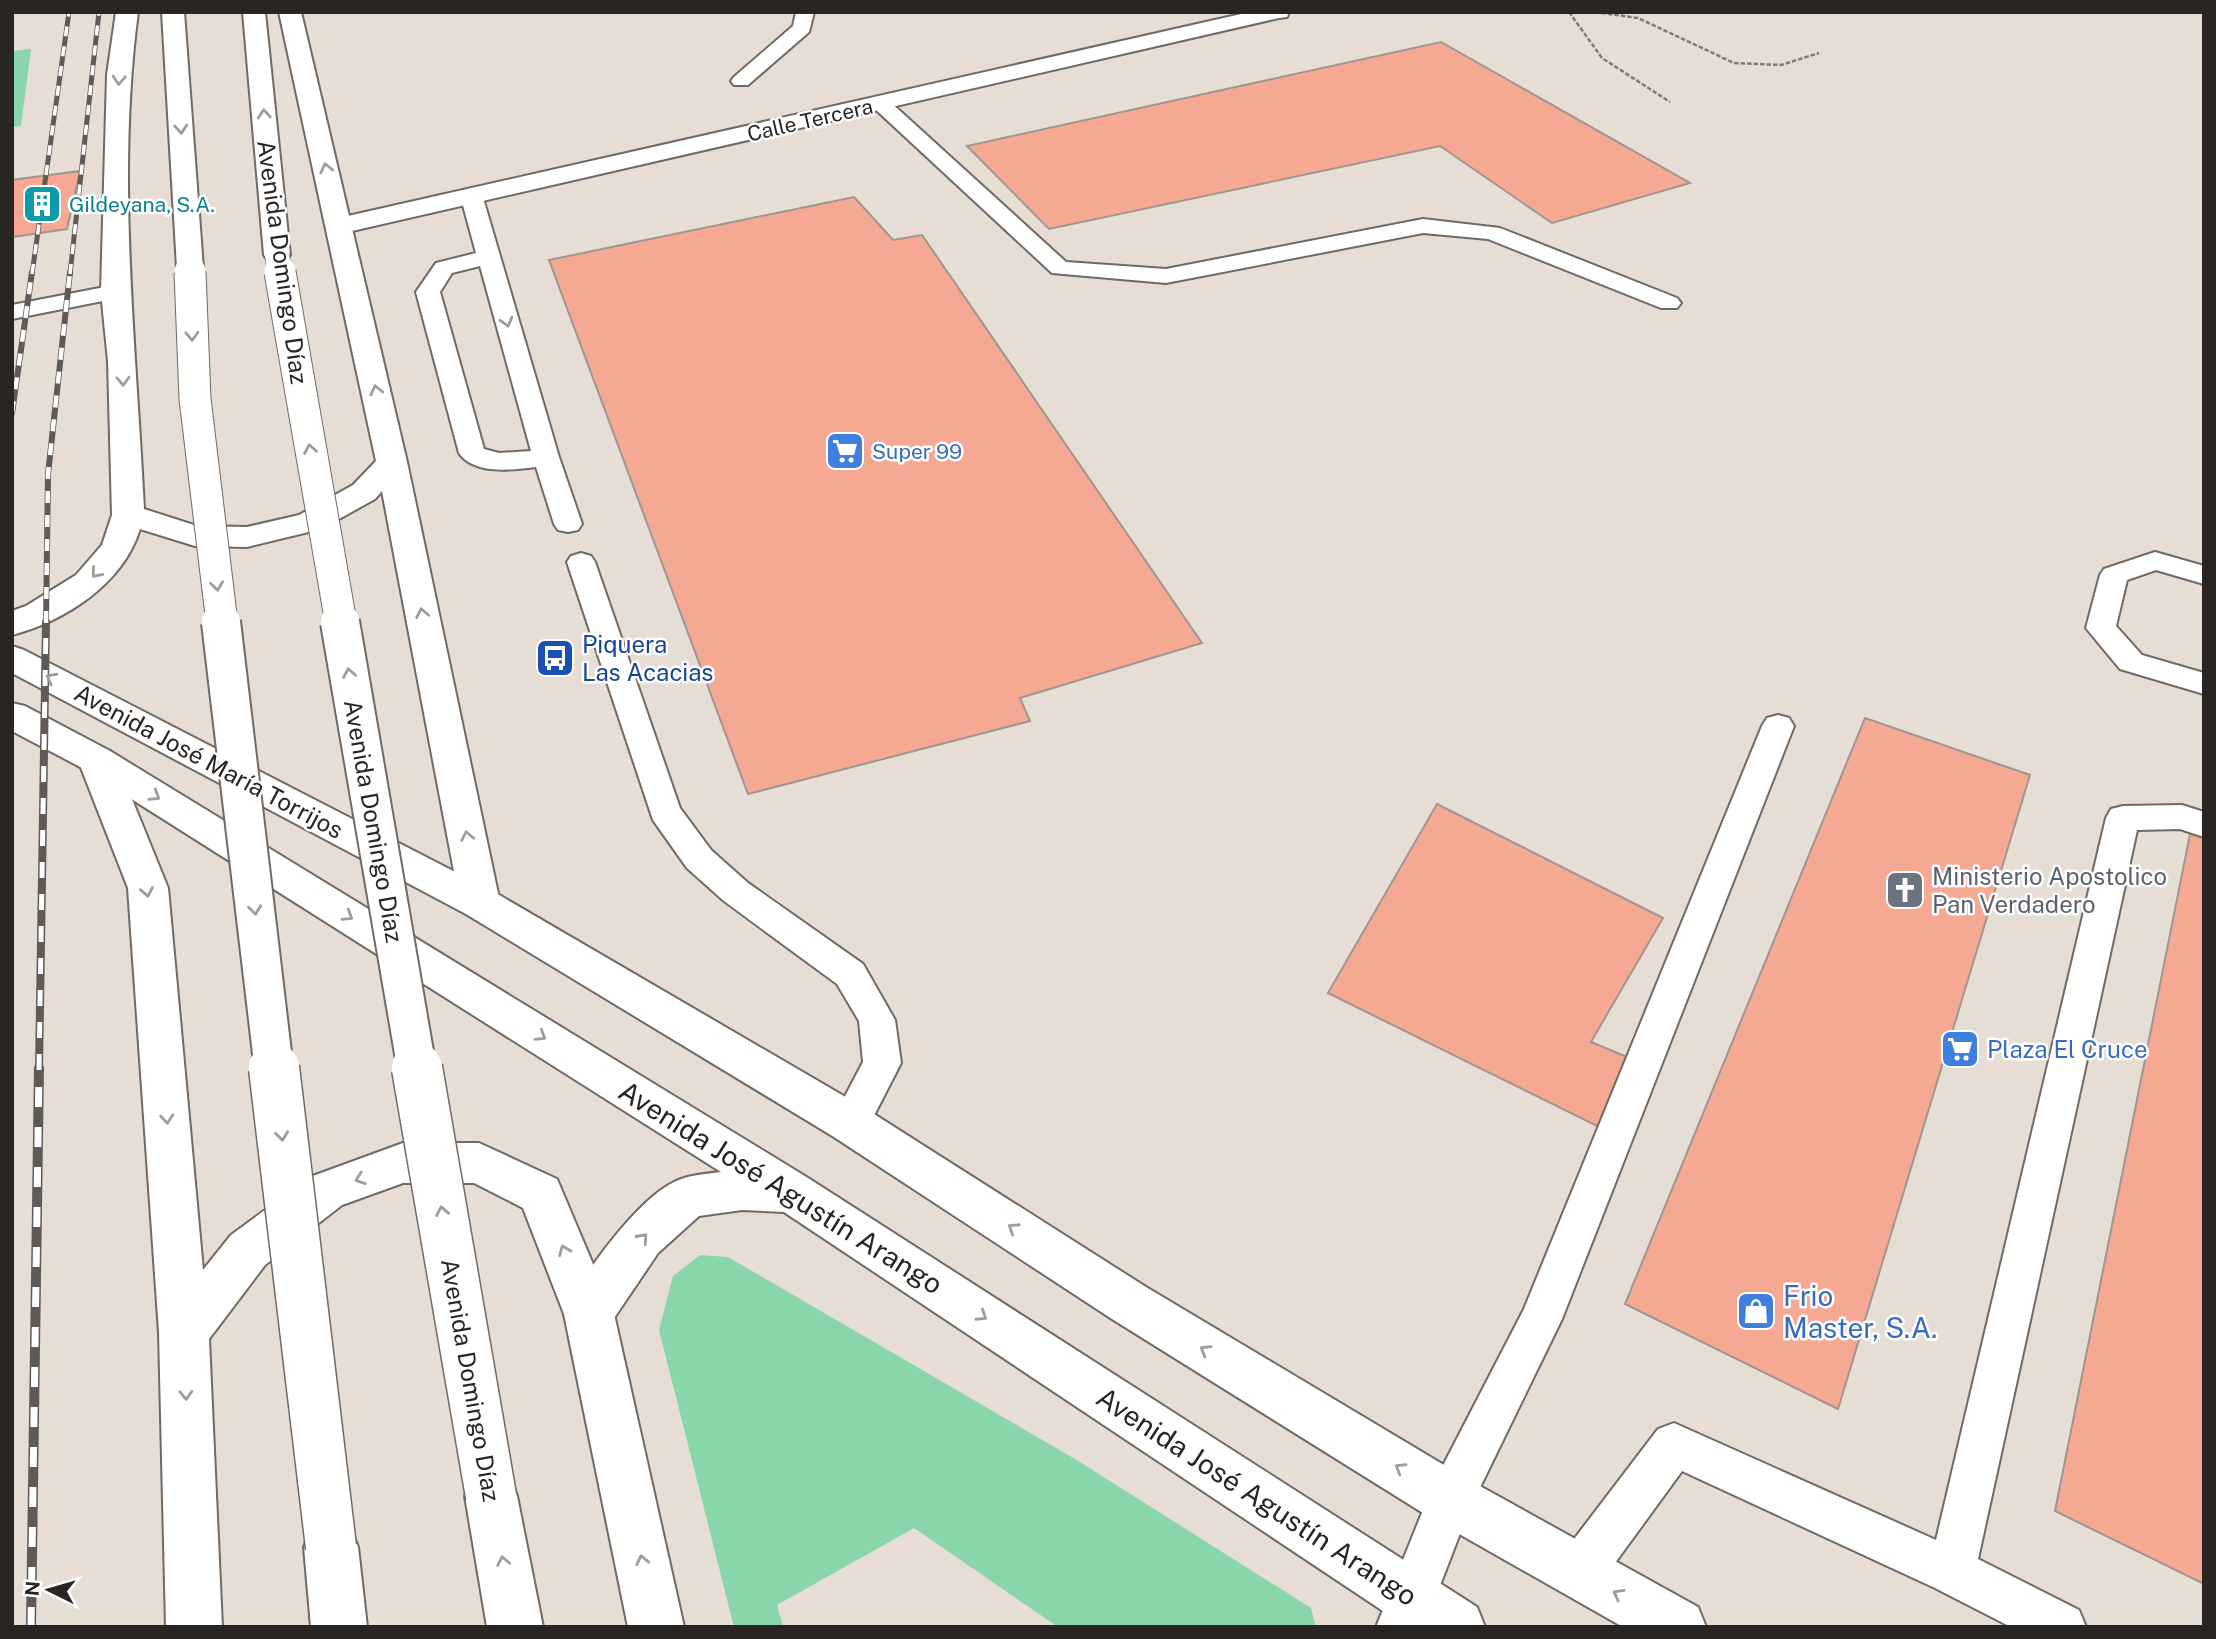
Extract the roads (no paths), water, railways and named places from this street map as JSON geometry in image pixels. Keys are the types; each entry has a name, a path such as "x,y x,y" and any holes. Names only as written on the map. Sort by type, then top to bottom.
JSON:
{"main road":[{"path":"12,624 38,614 88,583 118,547 128,514 122,361 116,292 118,75 127,12"},
{"path":"173,12 190,268 195,399 339,1627"},
{"name":"Avenida Domingo Díaz","path":"254,12 277,255 515,1627"},
{"path":"290,12 392,462 480,903 850,1123 1129,1303 1450,1499 1678,1627"},
{"name":"Calle Tercera","path":"339,226 472,198 1279,12"},
{"path":"128,514 195,536 247,537 310,522 365,492 392,462"},
{"name":"Avenida José María Torrijos","path":"12,658 480,903"},
{"path":"12,715 97,760 148,888 184,1332 194,1627"},
{"name":"Avenida José Agustín Arango","path":"97,760 792,1192 1407,1612 1457,1627"},
{"path":"184,1332 248,1250 326,1191 403,1164 479,1163 541,1194 589,1314 656,1627"},
{"path":"589,1314 641,1238 688,1197 742,1190 792,1192"}],"lane":[{"path":"741,81 802,28 804,12"},
{"path":"881,104 1060,268 1166,275 1423,226 1492,233 1669,303"},
{"path":"472,198 546,457 568,524"},
{"path":"488,257 444,268 428,292 472,453 484,460 510,462 546,457"},
{"path":"12,312 116,292"},
{"path":"2204,575 2155,561 2114,575 2101,628 2131,662 2204,684"},
{"path":"581,562 665,811 699,859 736,891 850,974 877,1020 882,1063 850,1123"},
{"path":"1407,1612 1450,1499 1541,1318 1778,726"},
{"path":"1952,1571 2123,818 2182,817 2204,825"},
{"path":"1579,1572 1674,1445 1952,1571 2062,1627"}],"railway":[{"path":"32,274 69,12"},
{"path":"70,274 99,12"},
{"path":"12,413 32,272"},
{"path":"46,623 48,474 70,272"},
{"path":"39,1070 46,622"},
{"path":"31,1627 39,1068"}],"place":[{"name":"Gildeyana, S.A.","path":"42,204"},
{"name":"Super 99","path":"845,451"},
{"name":"Piquera Las Acacias","path":"555,658"},
{"name":"Ministerio Apostolico Pan Verdadero","path":"1905,890"},
{"name":"Plaza El Cruce","path":"1960,1049"},
{"name":"Frio Master, S.A.","path":"1756,1311"}]}
